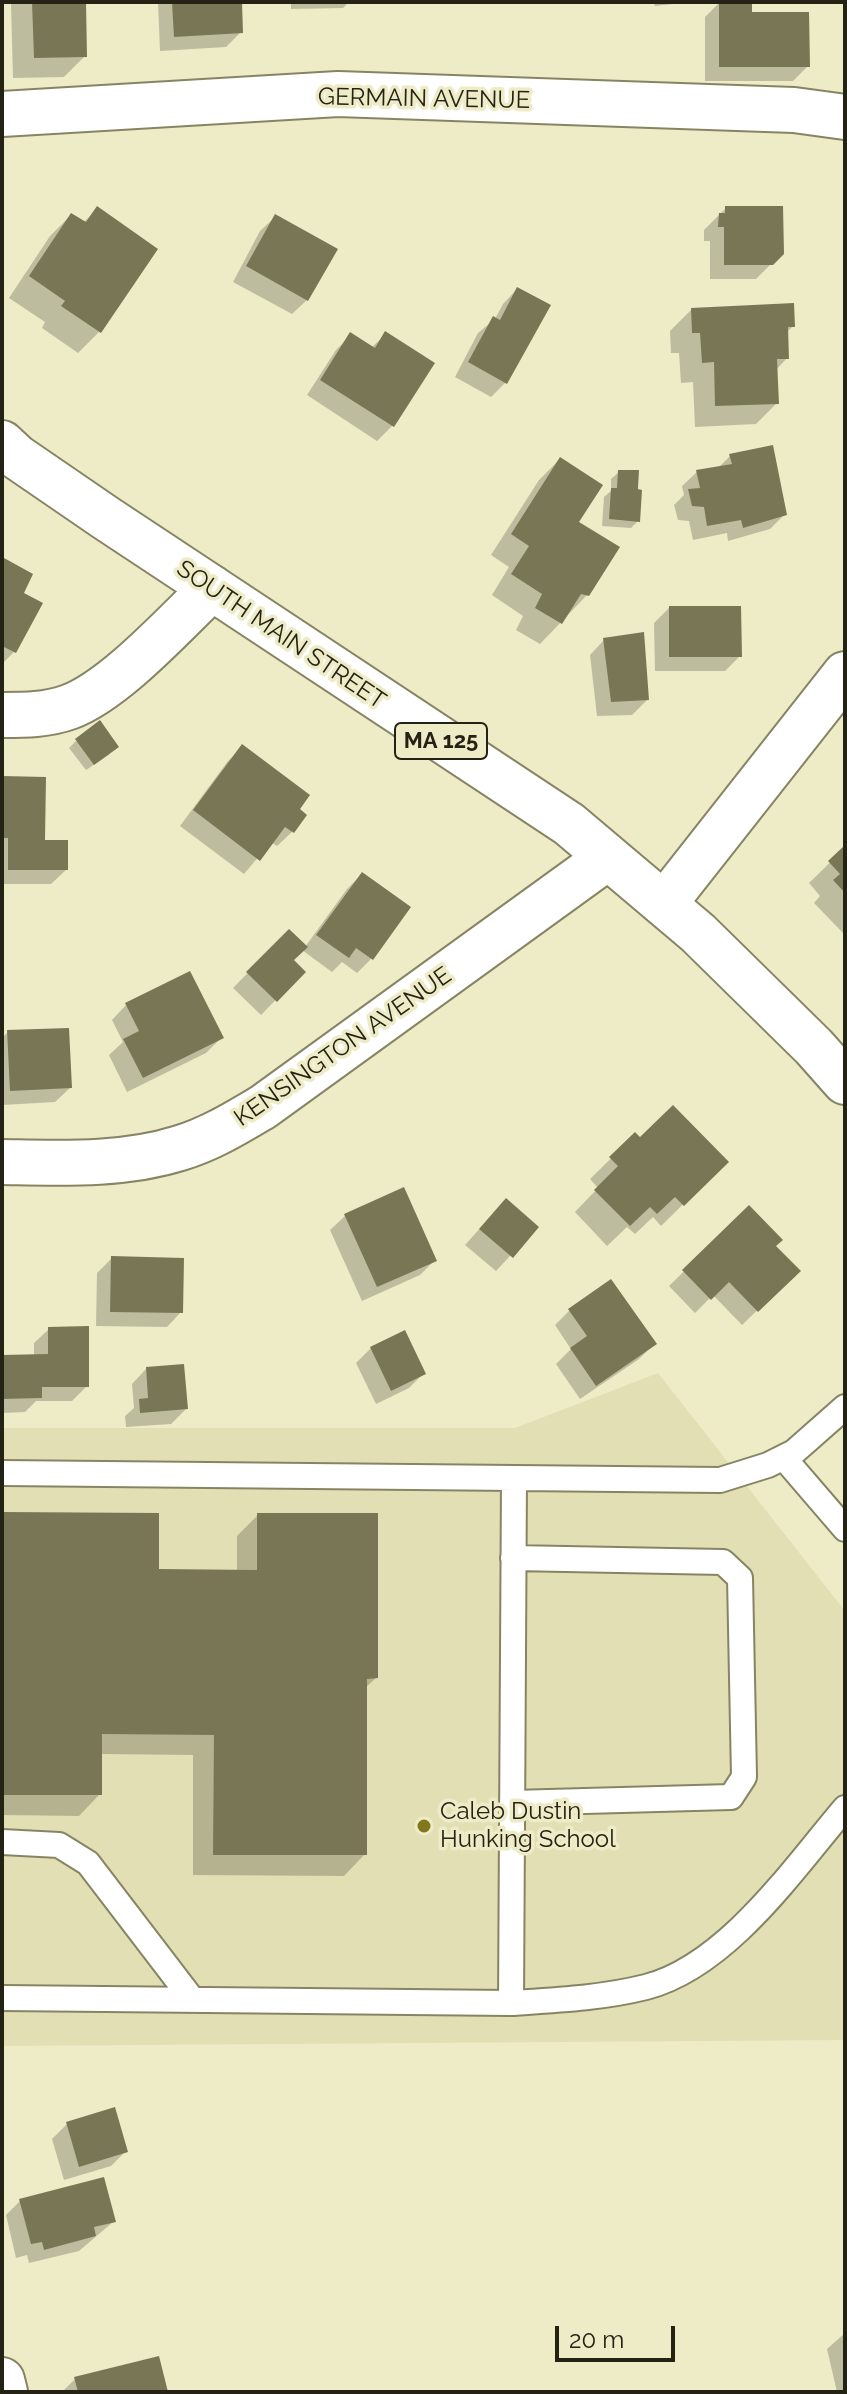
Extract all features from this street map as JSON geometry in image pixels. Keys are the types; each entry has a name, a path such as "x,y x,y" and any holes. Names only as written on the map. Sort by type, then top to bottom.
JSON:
{"street":[{"name":"GERMAIN AVENUE","path":"2,114 338,94 794,110 845,117"},
{"name":"SOUTH MAIN STREET","path":"2,443 17,457 569,824 698,933 814,1047 845,1082"},
{"path":"2,715 38,715 70,707 94,694 125,671 212,588"},
{"path":"664,904 845,674"},
{"name":"KENSINGTON AVENUE","path":"2,1162 90,1163 139,1157 180,1148 224,1130 263,1107 607,858"},
{"path":"2,2380 5,2392"}],"lane":[{"path":"2,1473 720,1480 784,1458 845,1407"},
{"path":"784,1458 845,1529"},
{"path":"511,2003 514,1478"},
{"path":"512,1803 731,1797 744,1777 740,1578 723,1562 513,1558"},
{"path":"2,1998 511,2003 574,2000 648,1986 690,1968 716,1949 767,1901 845,1808"},
{"path":"2,1842 59,1845 88,1863 192,1999"}],"shaded area":[{"name":"Caleb Dustin Hunking School","path":"658,1373 845,1611 845,2040 2,2046 2,1428 515,1428"}],"building":[{"path":"32,2 86,2 87,57 34,58"},
{"path":"172,2 242,2 243,33 174,37"},
{"path":"719,2 752,2 752,12 809,12 810,67 719,67"},
{"path":"97,206 158,249 101,333 61,306 65,301 29,276 71,213 86,222"},
{"path":"725,206 783,206 784,254 773,265 724,265 724,227 718,227 719,213 725,213"},
{"path":"275,214 338,249 308,301 246,266"},
{"path":"517,287 551,305 507,384 468,362 493,316 500,320"},
{"path":"794,303 795,327 788,327 789,359 777,359 779,404 715,406 714,362 702,363 700,333 692,333 691,308"},
{"path":"385,331 435,363 394,427 320,380 350,332 375,348"},
{"path":"773,445 787,515 743,528 741,520 707,526 704,507 692,506 688,489 700,488 696,470 732,464 729,454"},
{"path":"560,457 603,485 579,522 620,547 589,596 581,594 562,624 535,608 542,594 511,574 529,546 511,534"},
{"path":"618,470 639,470 638,489 642,490 640,522 609,519 611,488 617,488"},
{"path":"4,558 33,574 24,593 43,603 16,653 2,646"},
{"path":"669,606 741,606 742,657 669,657"},
{"path":"644,632 649,700 611,702 603,638"},
{"path":"100,720 119,747 94,765 75,739"},
{"path":"242,744 310,795 300,809 307,815 294,833 285,827 260,861 193,810"},
{"path":"2,776 46,777 45,840 68,840 68,870 8,870 8,838 2,838"},
{"path":"845,845 845,893 833,880 840,874 828,861"},
{"path":"362,872 411,907 373,960 356,948 349,958 316,935"},
{"path":"289,929 308,947 294,960 306,972 277,1002 246,972"},
{"path":"190,971 224,1038 143,1078 123,1039 139,1031 125,1003"},
{"path":"69,1028 72,1088 10,1091 7,1030"},
{"path":"673,1105 729,1162 684,1206 675,1197 657,1214 650,1207 630,1226 594,1190 618,1166 609,1157 635,1132 640,1137"},
{"path":"404,1187 437,1261 377,1287 344,1214"},
{"path":"506,1198 539,1227 513,1258 479,1229"},
{"path":"749,1205 783,1240 776,1246 801,1271 758,1312 729,1282 711,1300 682,1270"},
{"path":"111,1256 184,1258 183,1313 110,1312"},
{"path":"611,1279 657,1344 596,1386 570,1348 587,1336 568,1309"},
{"path":"89,1326 89,1387 42,1387 42,1398 2,1399 2,1355 48,1354 48,1327"},
{"path":"405,1330 426,1374 391,1391 370,1347"},
{"path":"184,1364 188,1409 140,1413 139,1399 148,1398 146,1367"},
{"path":"2,1512 159,1513 159,1569 257,1570 257,1513 378,1513 378,1678 367,1679 367,1855 213,1855 214,1735 102,1734 102,1795 2,1795"},
{"path":"115,2107 128,2152 79,2167 66,2122"},
{"path":"104,2177 116,2222 94,2227 96,2236 44,2250 42,2242 31,2244 19,2199"},
{"path":"159,2356 168,2392 78,2392 74,2377"}],"place":[{"name":"Caleb Dustin Hunking School","path":"424,1826"}]}
